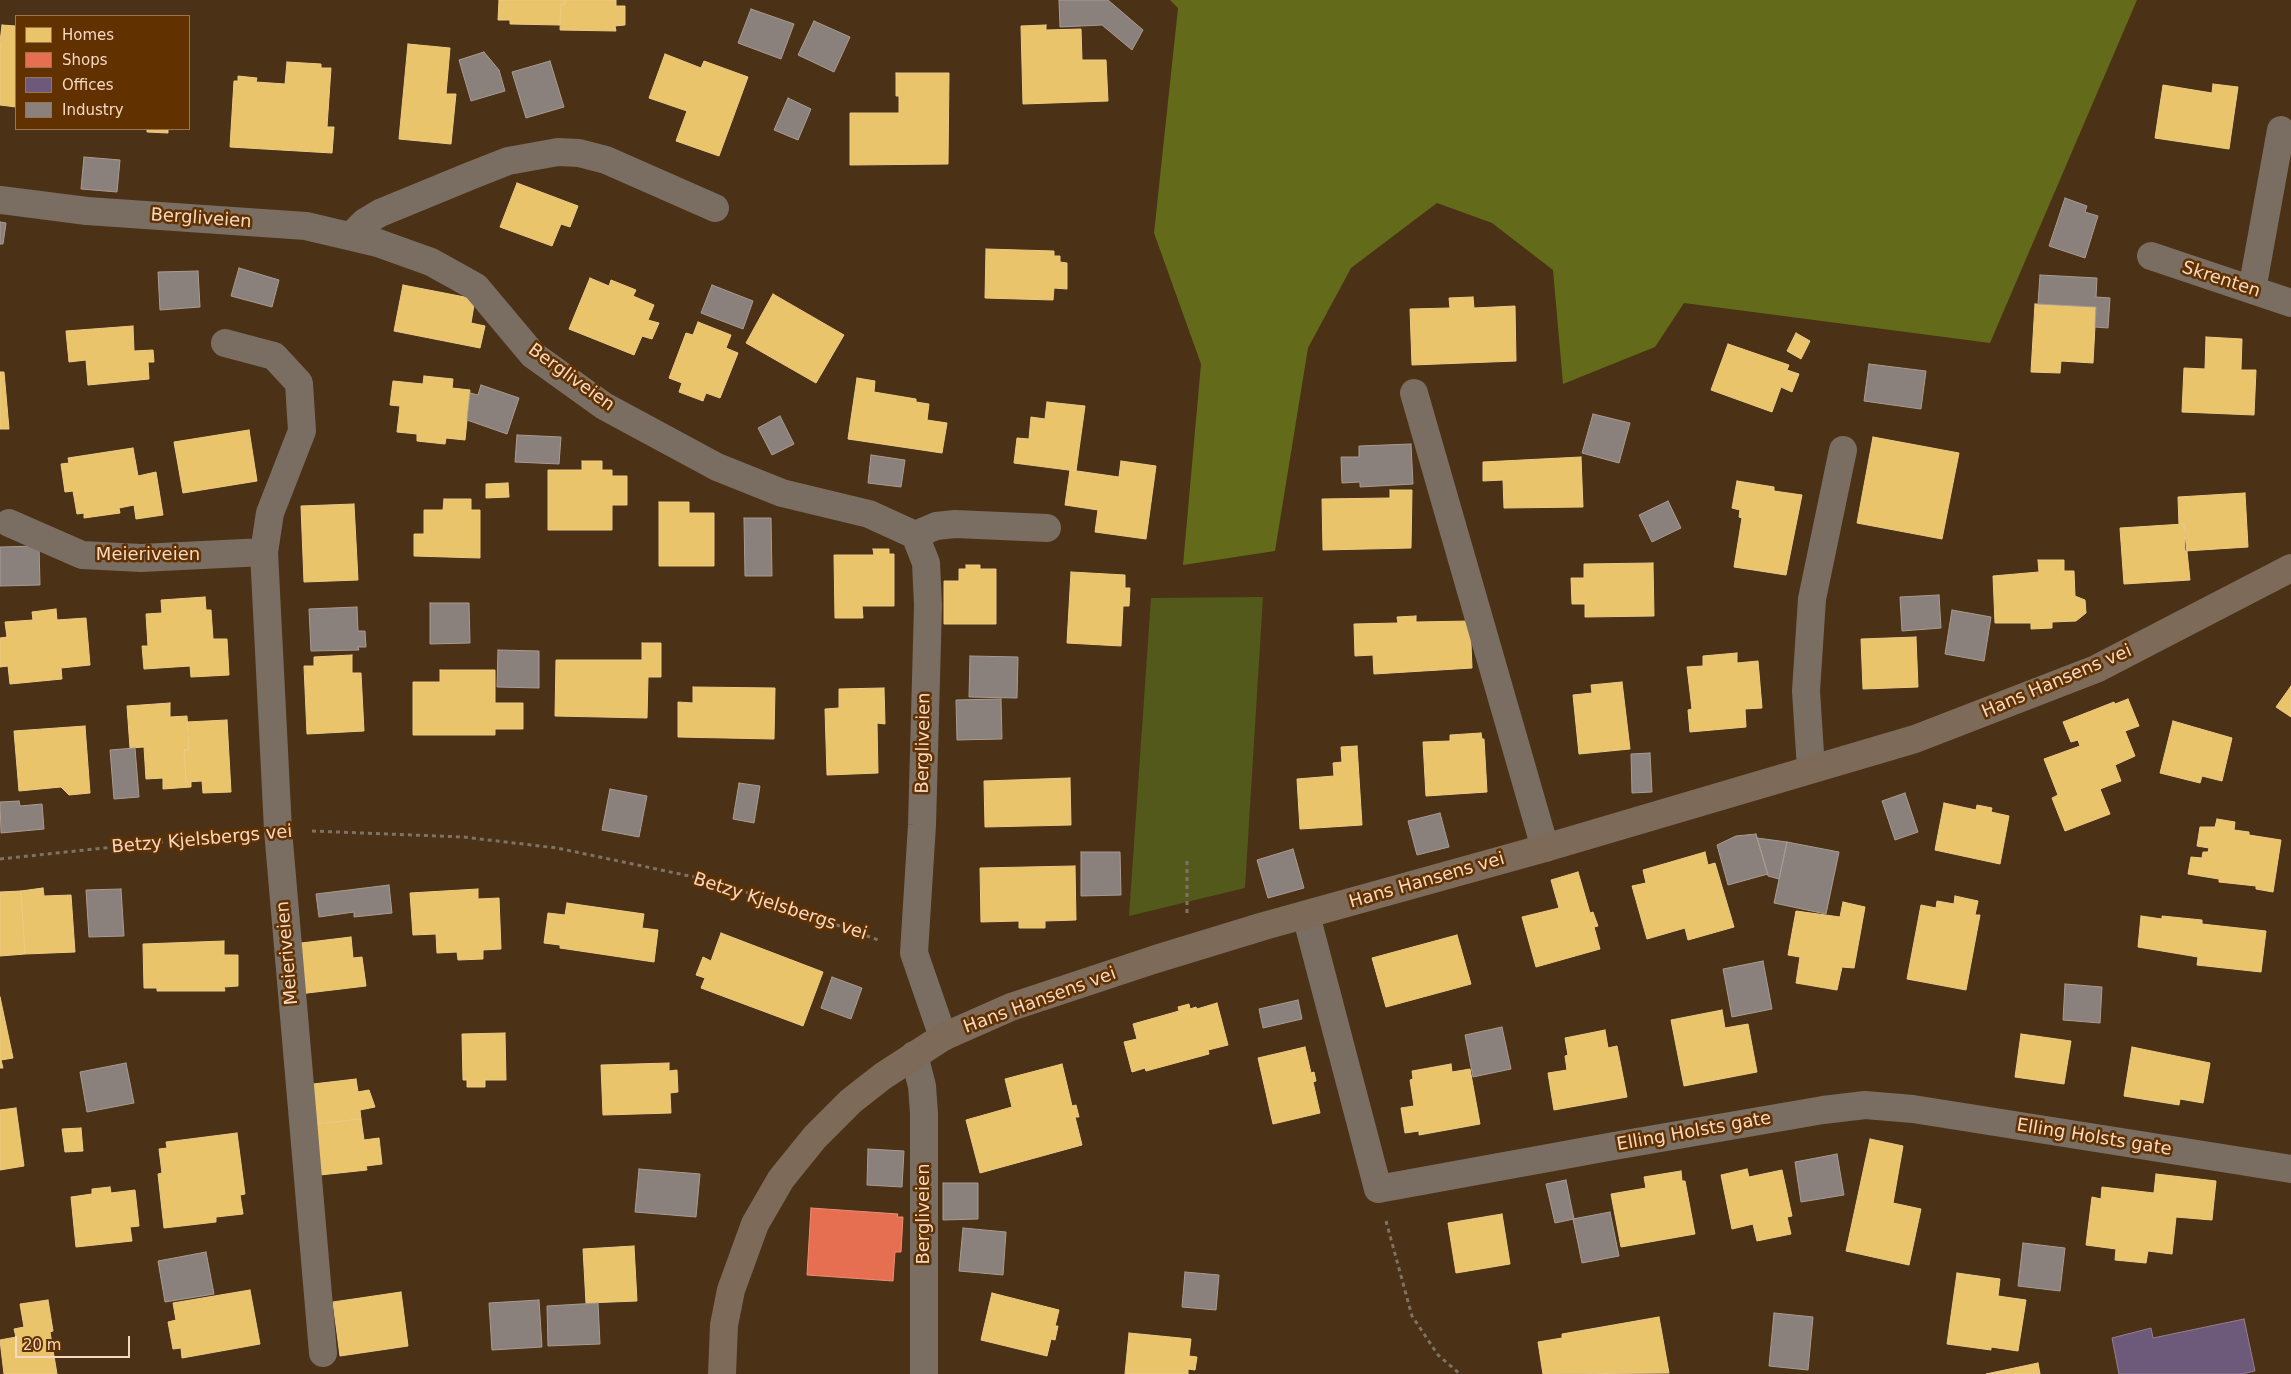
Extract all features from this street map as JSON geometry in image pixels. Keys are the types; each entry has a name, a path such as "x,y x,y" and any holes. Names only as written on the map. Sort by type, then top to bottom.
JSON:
{"main road":[{"name":"Hans Hansens vei","path":"722,1374 724,1325 731,1290 755,1224 781,1179 815,1137 851,1101 914,1055 943,1037 1011,1007 1193,948 1545,848 1915,739 2096,669 2291,568"}],"street":[{"path":"2252,290 2281,130"},
{"path":"350,236 365,222 380,213 470,176 508,161 558,152 578,153 606,160 715,208"},
{"name":"Bergliveien","path":"0,200 87,211 306,226 378,243 431,262 476,287 533,355 604,406 700,457 782,493 869,514 915,535 926,562 928,605 922,825 914,953"},
{"name":"Skrenten","path":"2151,256 2291,303"},
{"name":"Meieriveien","path":"225,344 274,356 299,383 302,431 270,513 264,552 278,830 323,1354"},
{"path":"1414,393 1545,848"},
{"path":"1812,769 1806,691 1811,607 1819,558 1844,450"},
{"name":"Meieriveien","path":"9,523 82,555 141,558 264,552"},
{"path":"915,535 936,526 955,524 1047,528"},
{"path":"1306,915 1378,1189"},
{"path":"914,953 943,1037"},
{"name":"Bergliveien","path":"914,1055 922,1086 924,1114 924,1374"},
{"name":"Elling Holsts gate","path":"1378,1189 1614,1146 1823,1110 1865,1105 1913,1109 2291,1169"}],"path":[{"name":"Betzy Kjelsbergs vei","path":"0,859 278,830 464,837 557,848 718,882 914,953"},
{"path":"1187,860 1187,926 1193,948"},
{"path":"1378,1189 1412,1316 1438,1355 1460,1374"}],"green space":[{"path":"1170,0 2137,0 1990,343 1684,303 1655,347 1563,384 1553,270 1492,223 1437,203 1351,268 1308,348 1275,551 1183,565 1201,364 1154,233 1178,8"},
{"path":"1263,597 1245,888 1129,916 1151,598"}],"building: Homes":[{"path":"499,0 565,0 565,4 561,4 560,25 510,24 510,20 498,20"},
{"path":"565,0 616,0 616,6 625,6 625,25 615,26 616,31 560,30 561,4 565,4"},
{"path":"2,25 15,26 15,107 0,105 0,42"},
{"path":"1046,25 1046,30 1081,29 1082,60 1106,60 1108,101 1023,104 1021,26"},
{"path":"408,44 450,48 446,94 456,94 451,144 399,139"},
{"path":"665,54 701,68 704,61 748,77 719,156 676,141 687,111 649,98"},
{"path":"287,62 321,64 321,68 331,68 327,127 334,127 332,153 230,147 234,81 238,81 238,76 257,78 256,82 285,84"},
{"path":"896,73 949,73 948,164 850,165 850,113 899,113 899,96 896,96"},
{"path":"2213,84 2238,87 2229,149 2155,138 2163,85 2212,93"},
{"path":"147,130 168,130 168,133 147,132"},
{"path":"517,183 578,206 570,227 561,224 552,246 500,227"},
{"path":"986,249 1054,251 1054,256 1060,256 1060,262 1067,263 1067,289 1054,288 1053,300 985,298"},
{"path":"590,278 609,286 611,280 636,290 633,296 654,305 648,320 659,323 652,339 642,336 634,355 569,329"},
{"path":"403,285 475,299 471,323 485,326 480,348 394,331"},
{"path":"773,294 844,335 816,383 746,343"},
{"path":"1473,297 1474,308 1515,306 1516,361 1412,365 1410,309 1450,308 1449,298"},
{"path":"2035,304 2096,307 2093,363 2061,361 2060,373 2031,372"},
{"path":"698,322 731,335 726,348 738,353 720,398 706,393 703,401 679,392 682,383 669,378 686,333 693,335"},
{"path":"133,326 134,351 153,350 154,362 148,362 149,379 88,385 86,360 69,362 66,331"},
{"path":"1796,333 1810,341 1801,359 1787,351"},
{"path":"2206,337 2242,339 2241,370 2256,370 2254,415 2182,412 2184,368 2205,369"},
{"path":"1728,344 1789,365 1787,370 1799,374 1792,392 1781,387 1772,412 1711,390"},
{"path":"0,372 4,372 9,429 0,429"},
{"path":"424,376 453,379 452,388 470,390 465,440 446,438 445,444 417,441 417,434 397,432 400,406 390,405 393,381 423,384"},
{"path":"857,378 875,381 874,392 916,399 916,402 929,404 927,420 947,423 942,453 848,439"},
{"path":"1047,402 1085,406 1076,471 1014,463 1017,438 1029,439 1031,417 1045,419"},
{"path":"249,430 257,481 183,493 174,442"},
{"path":"1873,437 1959,453 1942,539 1857,523"},
{"path":"133,448 138,476 156,472 163,515 136,519 134,505 119,508 120,513 84,518 84,513 77,514 73,491 65,492 61,464 69,463 68,458"},
{"path":"1581,457 1583,507 1504,508 1503,480 1483,481 1483,462"},
{"path":"582,461 602,461 602,470 612,470 612,476 627,476 627,505 612,505 612,530 548,530 548,470 582,470"},
{"path":"1121,461 1156,466 1146,539 1095,532 1098,510 1065,505 1070,470 1119,477"},
{"path":"1737,481 1774,487 1774,491 1802,495 1786,575 1734,567 1742,518 1739,517 1740,510 1732,508"},
{"path":"508,483 509,497 486,498 486,484"},
{"path":"1390,490 1412,490 1411,548 1323,550 1322,499 1390,498"},
{"path":"2245,493 2248,547 2185,551 2184,524 2179,525 2178,497"},
{"path":"444,499 471,499 471,510 480,510 480,558 414,556 414,534 424,534 424,510 443,510"},
{"path":"659,502 689,502 689,513 714,513 714,566 659,566"},
{"path":"354,504 358,580 304,582 301,506"},
{"path":"2184,524 2190,580 2124,584 2120,528"},
{"path":"873,549 889,549 889,554 894,554 894,606 862,606 863,618 835,618 834,555 874,555"},
{"path":"2038,560 2064,560 2064,571 2074,571 2075,596 2085,600 2086,613 2076,621 2052,622 2052,628 2031,629 2031,623 1995,623 1993,576 2039,572"},
{"path":"1653,563 1654,616 1585,617 1585,604 1572,604 1571,578 1584,578 1584,564"},
{"path":"966,565 980,565 980,569 996,569 996,624 944,624 944,581 959,581 959,569 966,569"},
{"path":"1071,572 1125,575 1125,588 1130,588 1129,606 1123,606 1121,646 1067,643"},
{"path":"205,597 206,610 211,610 213,639 227,639 229,675 191,677 190,666 144,669 142,646 148,646 146,614 162,613 161,600"},
{"path":"56,609 57,620 86,618 90,665 61,668 62,679 10,684 8,666 0,667 0,638 7,637 5,622 33,620 32,612"},
{"path":"1416,616 1416,622 1470,621 1472,668 1374,674 1373,655 1355,656 1354,624 1398,623 1397,617"},
{"path":"1916,637 1918,687 1863,689 1861,639"},
{"path":"642,643 661,643 661,677 648,677 647,718 555,716 556,660 642,660"},
{"path":"1737,653 1737,663 1758,661 1762,708 1745,709 1746,727 1690,732 1688,710 1692,709 1687,667 1703,666 1703,656"},
{"path":"352,655 352,673 361,673 364,731 307,734 304,666 314,666 314,657"},
{"path":"440,670 495,670 495,703 523,703 523,729 495,729 495,735 413,735 413,682 440,682"},
{"path":"1622,682 1630,749 1579,754 1573,695 1592,693 1591,685"},
{"path":"2291,686 2291,717 2276,707"},
{"path":"693,687 775,688 774,739 678,737 678,702 693,703"},
{"path":"884,688 885,724 877,723 878,773 827,775 825,709 839,708 839,689"},
{"path":"2128,699 2139,726 2125,731 2135,756 2115,765 2121,781 2100,789 2110,814 2065,831 2052,798 2058,795 2044,759 2080,746 2078,740 2071,742 2063,722 2114,702 2115,704"},
{"path":"170,703 170,717 187,716 189,750 184,750 186,782 191,782 191,787 163,789 163,778 146,779 144,747 130,748 127,706"},
{"path":"227,720 231,792 203,793 202,781 186,782 184,750 189,750 187,722"},
{"path":"2173,721 2232,738 2222,781 2202,776 2200,783 2160,773"},
{"path":"85,726 90,793 69,795 61,787 19,791 14,731"},
{"path":"1481,733 1482,739 1484,739 1487,792 1426,796 1423,742 1450,741 1450,735"},
{"path":"1357,746 1362,825 1300,829 1297,779 1334,776 1333,763 1342,762 1341,747"},
{"path":"1070,778 1071,825 985,827 984,781"},
{"path":"1944,803 1976,810 1977,805 1992,808 1991,812 2009,816 2000,864 1935,850"},
{"path":"2217,819 2235,822 2234,830 2249,832 2249,835 2281,840 2273,892 2256,889 2256,886 2219,882 2219,879 2188,874 2191,857 2202,858 2203,852 2208,852 2209,848 2197,846 2200,827 2215,827"},
{"path":"1705,852 1708,865 1715,863 1734,927 1688,940 1685,928 1647,939 1632,886 1646,883 1643,870"},
{"path":"1075,866 1076,920 1045,921 1045,928 1019,928 1019,921 981,922 980,868"},
{"path":"1578,872 1590,913 1593,912 1598,926 1594,927 1600,949 1536,967 1522,917 1559,908 1551,880"},
{"path":"43,888 44,896 71,895 75,952 25,954 21,891"},
{"path":"478,889 478,899 499,898 501,949 483,950 483,959 458,960 457,952 437,953 436,934 413,935 410,893"},
{"path":"21,891 25,954 0,956 0,892"},
{"path":"1955,896 1978,901 1975,915 1980,915 1966,990 1907,979 1921,905 1936,908 1937,901 1954,904"},
{"path":"1843,902 1865,907 1854,968 1842,967 1837,990 1796,983 1800,957 1788,955 1796,911 1840,917"},
{"path":"567,903 644,914 642,928 658,930 654,962 560,948 560,945 544,943 548,913 565,915"},
{"path":"2141,916 2162,919 2162,916 2202,920 2202,924 2266,931 2261,972 2197,965 2198,957 2138,947"},
{"path":"721,933 823,972 803,1026 701,988 705,978 696,975 703,957 711,961"},
{"path":"1457,935 1471,984 1386,1007 1372,958"},
{"path":"351,937 353,958 362,957 366,986 299,994 293,944"},
{"path":"224,941 224,955 238,955 238,986 224,987 225,991 157,991 157,988 144,988 143,944"},
{"path":"0,997 13,1058 1,1060 3,1068 0,1068"},
{"path":"1217,1003 1228,1045 1208,1050 1209,1054 1146,1071 1145,1068 1132,1072 1124,1042 1137,1039 1133,1024 1179,1011 1178,1007 1189,1004 1190,1009 1196,1007 1197,1009"},
{"path":"1722,1010 1725,1028 1748,1024 1757,1072 1684,1086 1671,1020"},
{"path":"1605,1030 1608,1048 1617,1046 1627,1097 1554,1110 1548,1073 1567,1070 1565,1056 1568,1055 1565,1038"},
{"path":"505,1033 506,1080 485,1080 485,1087 467,1087 467,1080 463,1080 462,1034"},
{"path":"2021,1034 2071,1041 2064,1084 2015,1077"},
{"path":"1305,1047 1311,1073 1314,1072 1316,1081 1313,1082 1320,1113 1273,1124 1258,1058"},
{"path":"2132,1047 2210,1063 2203,1103 2180,1099 2179,1105 2124,1096"},
{"path":"669,1063 669,1071 677,1070 678,1092 670,1093 671,1113 603,1115 601,1065"},
{"path":"1062,1064 1072,1106 1076,1105 1079,1117 1075,1117 1082,1145 980,1173 966,1120 1012,1107 1005,1079"},
{"path":"1451,1064 1452,1072 1470,1069 1480,1124 1419,1135 1419,1131 1405,1133 1401,1108 1414,1106 1410,1080 1413,1079 1412,1071"},
{"path":"356,1079 358,1092 369,1090 375,1107 360,1110 361,1119 317,1124 313,1084"},
{"path":"16,1108 24,1166 0,1170 0,1110"},
{"path":"361,1119 364,1140 379,1138 382,1164 366,1166 367,1170 320,1175 314,1124"},
{"path":"81,1128 83,1151 65,1152 62,1129"},
{"path":"237,1133 245,1194 240,1195 243,1214 216,1217 216,1222 164,1228 158,1174 162,1173 159,1149 167,1148 166,1142"},
{"path":"1870,1139 1903,1146 1893,1203 1921,1209 1909,1265 1846,1251"},
{"path":"1747,1169 1749,1177 1782,1170 1792,1216 1787,1217 1791,1234 1757,1241 1753,1224 1732,1229 1721,1175"},
{"path":"1681,1171 1682,1181 1685,1181 1695,1234 1621,1247 1611,1194 1646,1188 1644,1177"},
{"path":"2156,1174 2216,1181 2212,1220 2176,1217 2172,1254 2148,1251 2146,1263 2115,1260 2116,1249 2086,1245 2092,1197 2101,1199 2102,1187 2154,1193"},
{"path":"110,1187 111,1193 135,1190 139,1226 130,1227 132,1241 76,1247 71,1197 92,1194 92,1189"},
{"path":"1502,1214 1510,1264 1456,1273 1448,1223"},
{"path":"634,1246 637,1301 586,1303 583,1249"},
{"path":"1957,1273 2000,1279 1998,1296 2026,1300 2018,1351 1991,1347 1991,1350 1947,1344"},
{"path":"250,1290 260,1344 182,1358 181,1348 173,1349 168,1322 176,1320 173,1303"},
{"path":"401,1292 408,1346 340,1356 333,1302"},
{"path":"992,1293 1059,1310 1055,1326 1058,1326 1055,1340 1051,1339 1047,1356 981,1340"},
{"path":"48,1300 53,1331 50,1332 57,1374 4,1374 0,1340 16,1337 14,1329 24,1327 20,1304"},
{"path":"1659,1317 1669,1373 1543,1374 1538,1342 1562,1338 1562,1334"},
{"path":"1129,1333 1191,1339 1189,1356 1197,1357 1195,1370 1188,1369 1188,1374 1125,1374"},
{"path":"2038,1363 2040,1374 1986,1374"}],"building: Shops":[{"path":"811,1208 898,1214 897,1217 903,1217 901,1252 895,1252 893,1281 807,1275"}],"building: Offices":[{"path":"2244,1319 2255,1371 2242,1374 2119,1374 2112,1338 2151,1328 2153,1338"}],"building: Industry":[{"path":"1059,0 1108,0 1143,30 1132,50 1102,25 1060,27"},
{"path":"751,9 794,24 781,59 738,43"},
{"path":"814,21 850,37 834,72 798,55"},
{"path":"484,52 499,70 505,91 471,101 459,60"},
{"path":"550,61 564,107 526,118 512,72"},
{"path":"788,98 811,109 798,140 774,130"},
{"path":"84,157 120,160 117,192 81,189"},
{"path":"2065,198 2087,206 2085,212 2098,216 2085,258 2049,246"},
{"path":"0,222 6,223 3,244 0,244"},
{"path":"239,268 279,280 272,307 231,296"},
{"path":"198,271 200,307 160,310 158,272"},
{"path":"2040,275 2097,278 2096,297 2110,298 2108,328 2095,327 2096,307 2038,304"},
{"path":"712,285 753,301 743,329 701,313"},
{"path":"1869,364 1926,371 1921,409 1864,401"},
{"path":"481,385 519,398 507,434 467,420 470,393 478,395"},
{"path":"1593,414 1630,423 1619,463 1582,453"},
{"path":"780,416 794,444 772,455 758,428"},
{"path":"517,435 561,437 559,464 515,462"},
{"path":"1411,444 1413,484 1360,487 1360,482 1342,483 1341,457 1359,457 1359,446"},
{"path":"871,455 905,460 901,487 868,483"},
{"path":"1668,501 1681,528 1652,542 1639,515"},
{"path":"744,518 771,518 772,576 745,576"},
{"path":"39,546 40,585 0,586 0,547"},
{"path":"1939,595 1941,628 1902,631 1900,597"},
{"path":"430,603 469,603 470,643 430,644"},
{"path":"357,607 358,631 365,631 366,647 358,647 359,650 311,651 309,609"},
{"path":"1952,610 1991,617 1984,661 1945,654"},
{"path":"498,650 539,651 539,688 497,687"},
{"path":"970,656 1018,657 1017,698 969,697"},
{"path":"1001,699 1002,739 957,740 956,700"},
{"path":"135,748 139,797 114,799 110,750"},
{"path":"1650,753 1652,792 1632,793 1631,754"},
{"path":"739,783 760,786 754,823 733,819"},
{"path":"610,789 647,796 639,837 602,830"},
{"path":"1905,793 1918,832 1895,840 1882,801"},
{"path":"19,801 20,806 42,804 44,829 1,833 0,802"},
{"path":"1440,813 1449,847 1417,855 1408,821"},
{"path":"1756,834 1768,874 1728,885 1717,845 1736,836"},
{"path":"1757,838 1787,842 1779,879 1768,876"},
{"path":"1787,842 1839,852 1826,914 1774,903"},
{"path":"1293,849 1304,888 1268,898 1257,860"},
{"path":"1081,852 1120,852 1121,895 1081,896"},
{"path":"389,885 392,913 354,917 354,912 319,917 316,894"},
{"path":"121,889 124,936 89,937 86,890"},
{"path":"1763,961 1772,1009 1732,1017 1723,969"},
{"path":"832,977 862,988 851,1019 821,1008"},
{"path":"2065,984 2102,987 2100,1023 2063,1020"},
{"path":"1298,1000 1302,1019 1263,1028 1259,1009"},
{"path":"1502,1027 1511,1069 1473,1077 1465,1035"},
{"path":"126,1063 134,1103 87,1112 80,1072"},
{"path":"868,1149 904,1151 902,1187 867,1185"},
{"path":"1837,1154 1844,1195 1801,1202 1795,1162"},
{"path":"639,1169 700,1174 696,1217 635,1212"},
{"path":"1566,1180 1574,1219 1555,1223 1546,1184"},
{"path":"943,1183 978,1183 978,1219 943,1220"},
{"path":"1610,1212 1619,1256 1582,1263 1573,1219"},
{"path":"963,1228 1006,1232 1003,1275 959,1271"},
{"path":"2023,1243 2065,1248 2060,1291 2018,1286"},
{"path":"206,1252 214,1294 165,1302 158,1261"},
{"path":"1185,1272 1219,1275 1216,1310 1182,1307"},
{"path":"539,1300 542,1347 492,1350 489,1303"},
{"path":"598,1303 600,1344 548,1346 547,1306"},
{"path":"1774,1313 1813,1317 1808,1370 1769,1366"}]}
